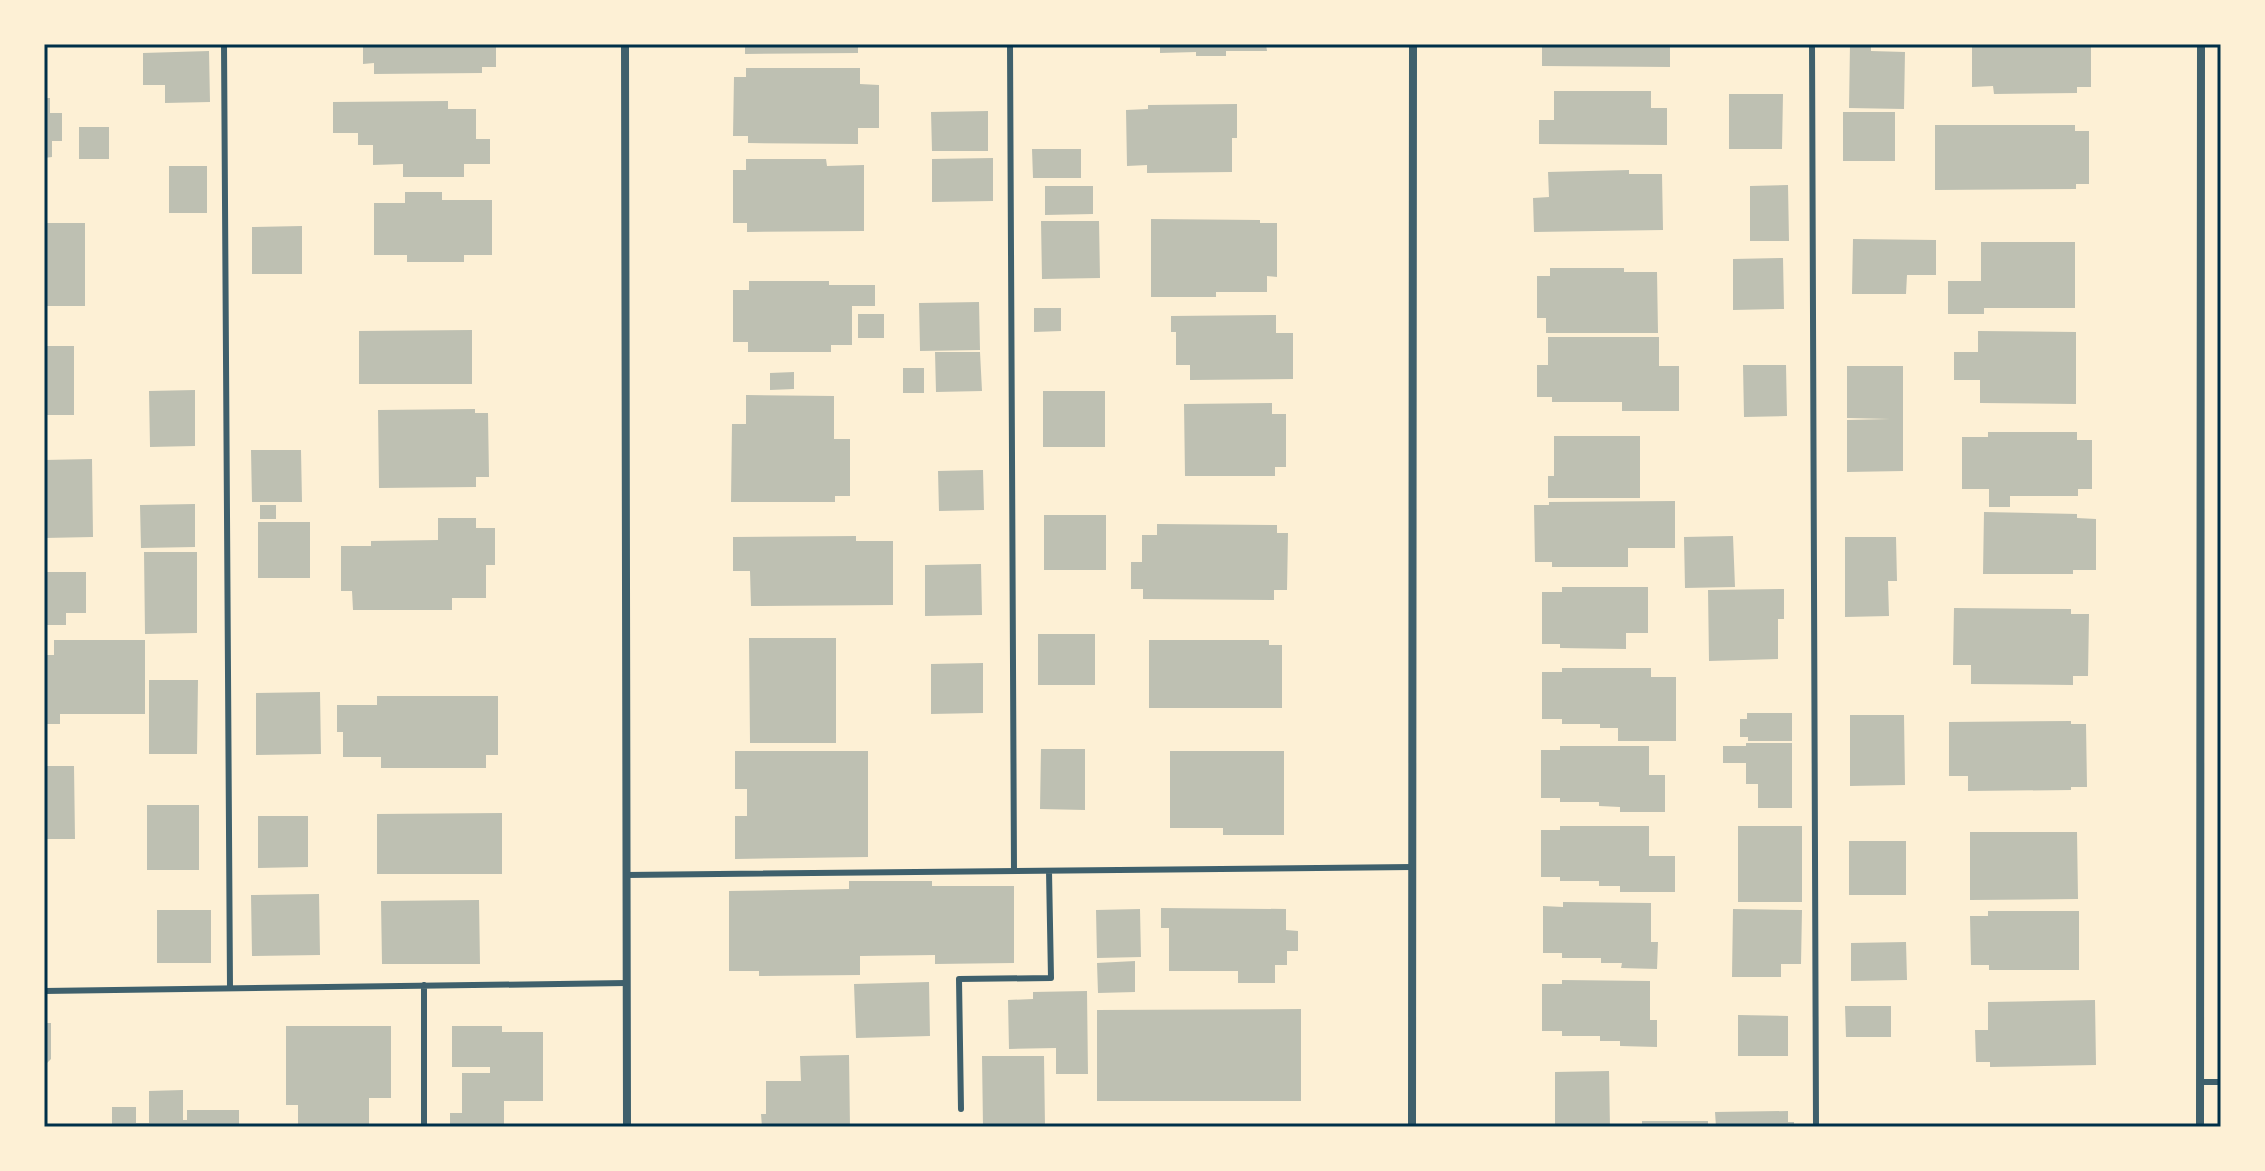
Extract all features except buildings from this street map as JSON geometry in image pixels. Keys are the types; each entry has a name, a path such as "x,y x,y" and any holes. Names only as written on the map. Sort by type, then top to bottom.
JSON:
{"street":[{"path":"625,44 627,1127"},
{"path":"1412,1127 1413,44"},
{"path":"2200,1127 2201,44"}],"lane":[{"path":"224,44 230,988"},
{"path":"1010,44 1014,871"},
{"path":"1812,44 1816,1127"},
{"path":"626,875 1412,867"},
{"path":"961,1109 959,979 1051,978 1049,871"},
{"path":"44,991 627,983"},
{"path":"424,985 424,1127"},
{"path":"2200,1082 2221,1082"}]}
